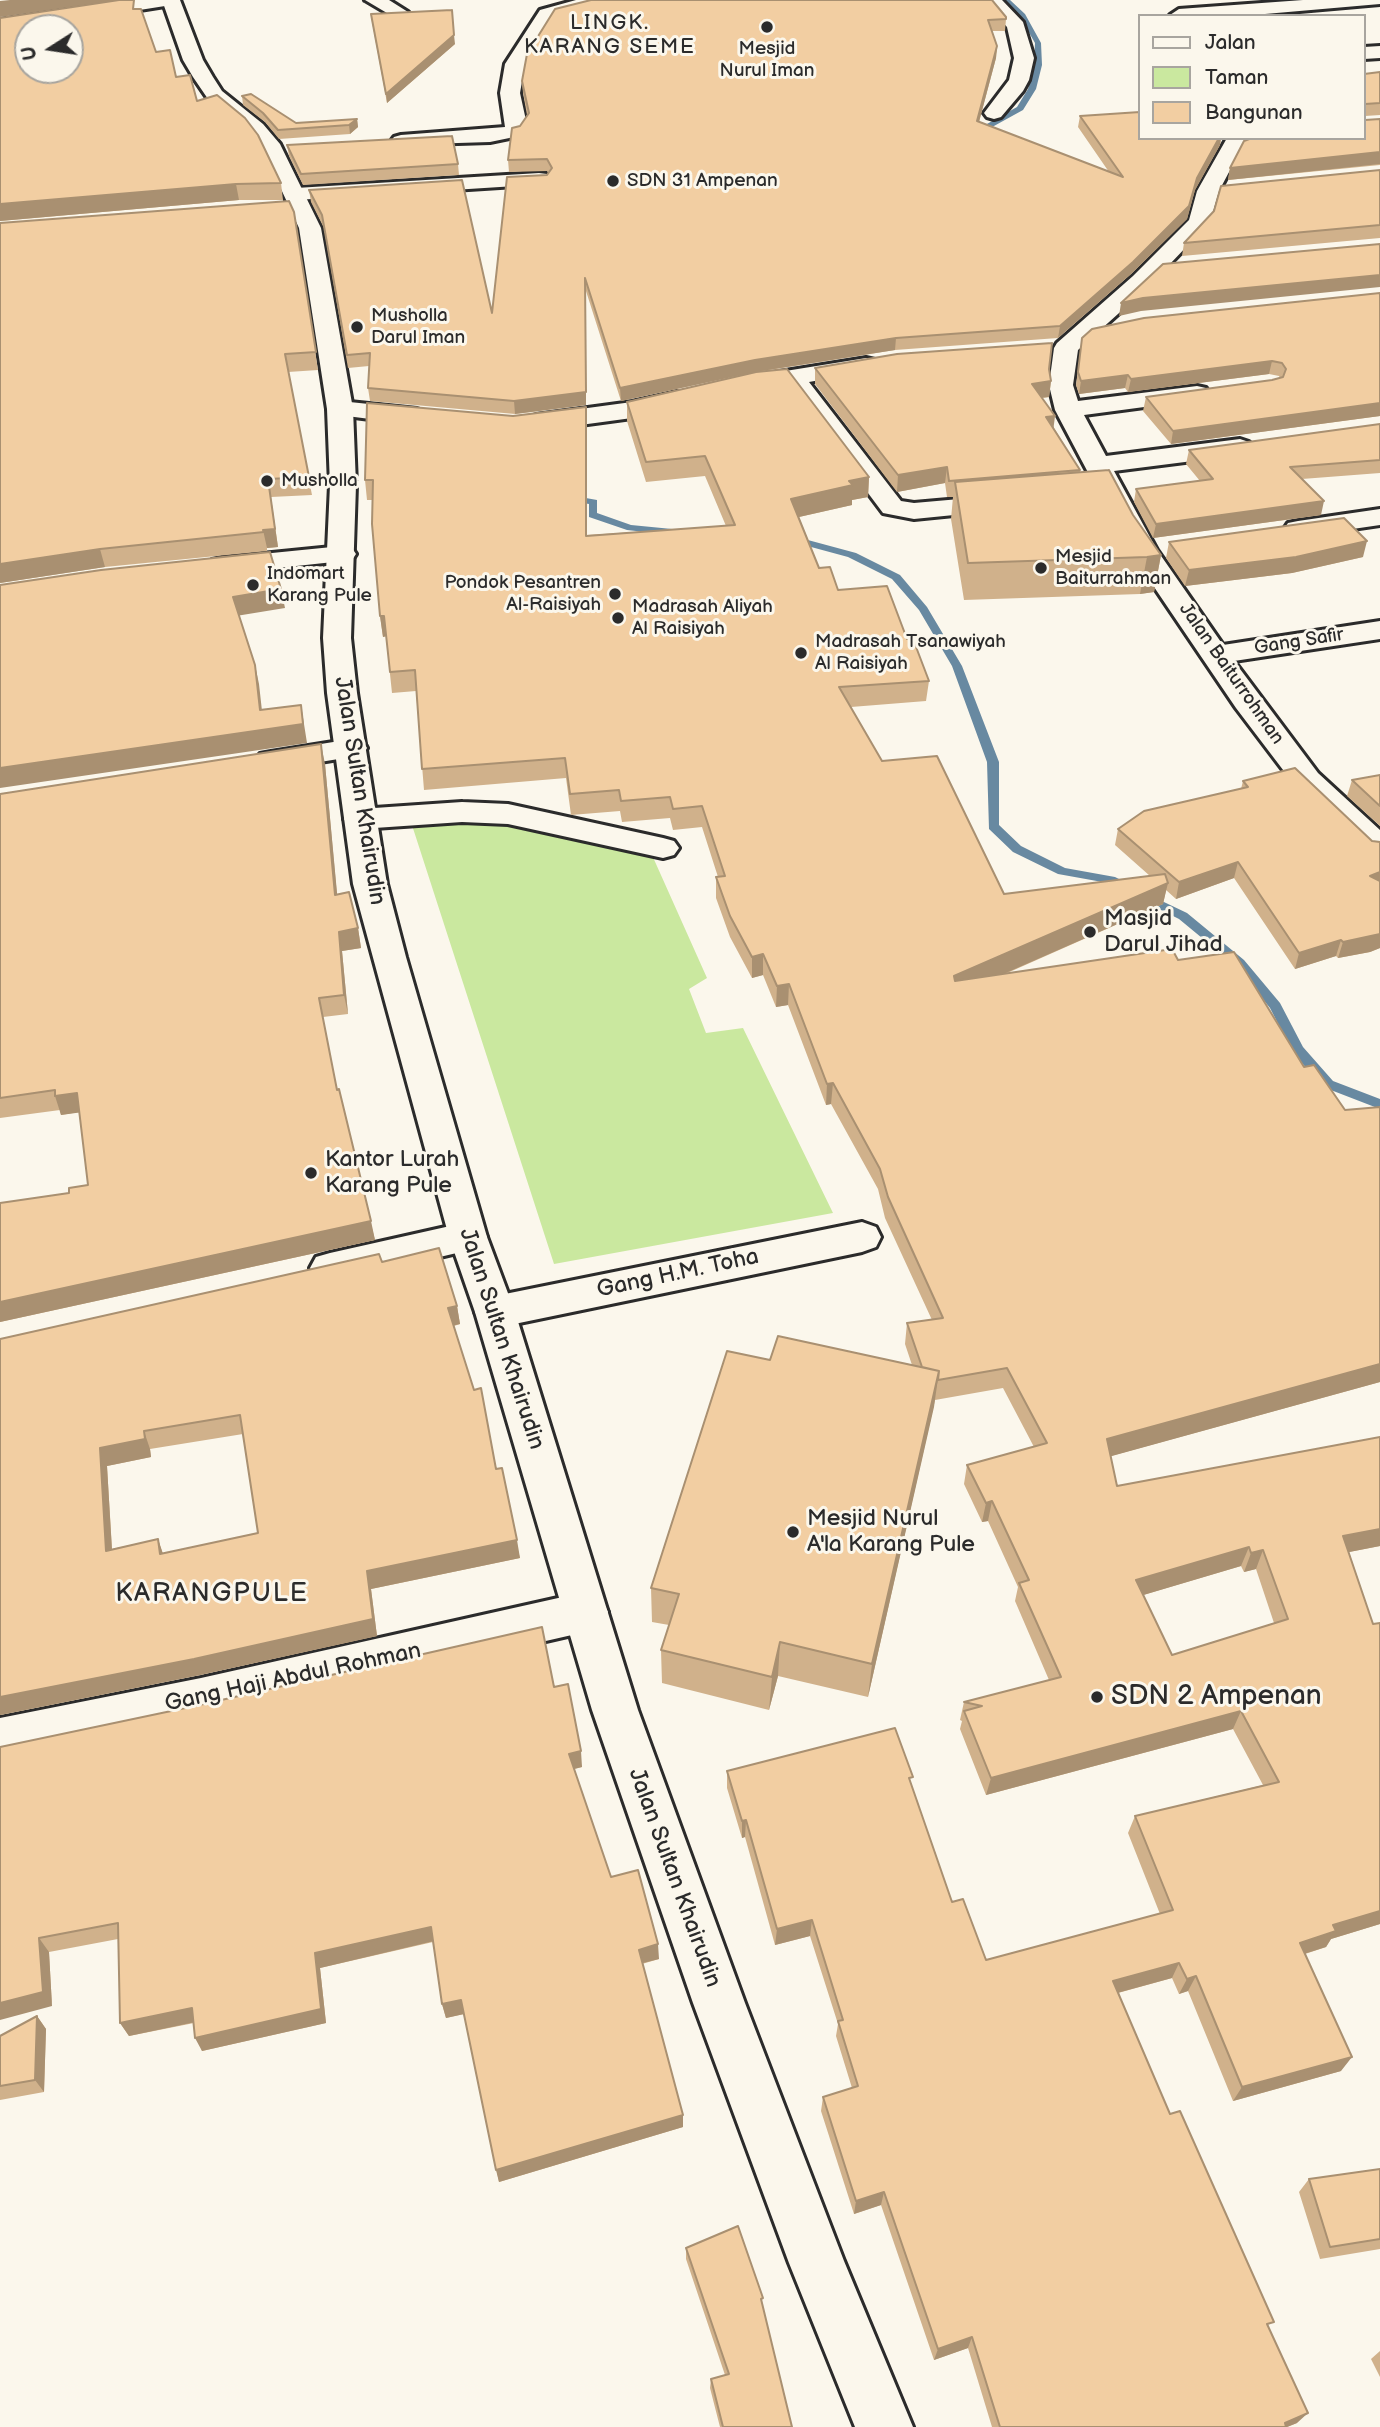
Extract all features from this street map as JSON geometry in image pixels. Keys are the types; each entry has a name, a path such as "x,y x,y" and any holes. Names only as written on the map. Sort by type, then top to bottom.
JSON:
{"street":[{"path":"0,26 165,0"},
{"name":"Jalan Sultan Khairudin","path":"171,0 193,61 215,95 256,128 286,147 292,204 310,228 340,409 343,485 337,638 370,884 468,1237 495,1311 634,1768 817,2263 884,2427"},
{"path":"374,0 399,12"},
{"path":"387,142 490,136 512,132 517,125 510,93 515,64 547,14 558,9 590,3 589,0"},
{"path":"992,0 1016,26 1024,58 1023,69 1013,91 994,113"},
{"path":"1166,0 1178,14"},
{"path":"1192,14 1375,0"},
{"path":"1061,344 1154,268 1199,222 1208,191 1237,140"},
{"path":"292,204 539,179"},
{"path":"1208,191 1234,188"},
{"path":"1154,268 1185,264"},
{"path":"1061,344 1130,324"},
{"name":"Jalan Baiturrohman","path":"1061,344 1061,385 1068,410 1097,465 1099,496 1143,550 1247,702 1317,789 1380,848"},
{"path":"527,424 632,410 755,382 794,378 894,360"},
{"path":"794,378 892,507 914,511 1033,501"},
{"path":"1068,410 1222,390"},
{"path":"340,409 444,420"},
{"path":"1097,465 1260,444"},
{"path":"1266,533 1380,517"},
{"path":"1143,550 1170,546"},
{"path":"202,568 342,554"},
{"name":"Gang Safir","path":"1217,655 1380,630"},
{"path":"244,765 352,748"},
{"path":"1317,789 1355,782"},
{"path":"360,819 463,812 508,814 663,848"},
{"path":"293,1276 468,1237"},
{"name":"Gang H.M. Toha","path":"495,1311 862,1237"},
{"name":"Gang Haji Abdul Rohman","path":"0,1740 201,1699 585,1612"}],"green space":[{"path":"502,814 652,855 707,978 689,989 706,1033 743,1028 833,1213 554,1264 410,819"}],"building":[{"path":"119,0 134,0 133,9 141,9 156,52 170,50 176,77 190,75 197,101 217,95 245,118 258,135 281,183 236,184 0,204 0,18 14,16 14,84 84,84 84,14 26,14"},
{"path":"591,0 992,0 1006,19 988,20 997,46 977,121 1123,177 1080,116 1138,112 1138,140 1218,140 1197,178 1189,206 1133,262 1060,326 896,338 755,360 620,388 585,278 586,392 514,401 368,388 370,353 347,355 322,215 309,190 462,180 492,313 507,177 547,175 552,168 547,159 508,160 512,128 520,126 529,113 522,81 527,54 555,9"},
{"path":"452,10 454,35 386,94 371,14"},
{"path":"1380,72 1380,103 1366,104 1366,74"},
{"path":"251,94 296,123 357,119 349,125 278,130 242,96"},
{"path":"1380,119 1380,152 1230,168 1244,141 1366,140 1366,120"},
{"path":"452,136 458,164 301,174 287,145"},
{"path":"1380,170 1380,225 1184,243 1214,211 1221,186"},
{"path":"289,201 294,212 316,352 285,354 309,477 268,479 275,529 100,549 0,564 0,223"},
{"path":"1380,244 1380,275 1143,298 1121,303 1163,264"},
{"path":"1380,293 1380,403 1173,431 1146,397 1272,380 1283,377 1286,369 1282,363 1272,361 1131,379 1128,375 1081,381 1078,372 1082,338 1092,329 1144,318"},
{"path":"1052,343 1049,369 1051,381 1032,384 1055,416 1046,417 1080,470 949,481 947,467 898,475 815,368 897,354"},
{"path":"787,369 869,477 849,481 853,485 791,499 819,568 830,567 838,590 887,586 907,639 913,639 929,681 839,687 882,761 937,756 1004,894 1165,874 1168,883 954,976 955,981 1172,949 1178,960 1234,952 1304,1067 1314,1065 1345,1110 1380,1107 1380,1364 1107,1439 1117,1486 1380,1437 1380,1529 1343,1536 1373,1624 1380,1623 1380,1911 1333,1925 1336,1931 1300,1943 1352,2057 1242,2087 1196,1976 1187,1979 1179,1963 1113,1981 1170,2114 1180,2111 1274,2322 1267,2324 1308,2413 1285,2423 1286,2427 1000,2427 972,2337 938,2349 884,2192 856,2201 823,2097 858,2086 838,2021 843,2020 812,1920 777,1929 746,1820 742,1821 727,1771 895,1728 913,1777 909,1778 952,1902 963,1899 986,1960 1173,1910 1135,1816 1279,1782 1241,1711 991,1778 964,1711 982,1706 964,1702 1061,1677 1019,1583 1029,1580 992,1501 986,1503 967,1465 1047,1443 1007,1368 938,1380 939,1371 922,1367 907,1323 943,1318 888,1197 880,1169 833,1083 827,1084 789,984 777,986 763,954 752,957 730,916 716,877 725,876 702,806 673,809 670,797 621,801 619,790 570,794 565,758 422,769 415,670 390,672 384,616 380,616 372,524 373,480 365,480 367,403 513,416 586,407 586,536 735,525 705,456 646,462 627,402 756,372","holes":["1249,1547 1251,1553 1263,1550 1288,1619 1172,1655 1136,1580"]},
{"path":"1380,424 1380,460 1290,467 1324,501 1156,524 1136,489 1213,479 1189,450"},
{"path":"1109,470 1133,515 1161,555 968,563 955,482"},
{"path":"1344,518 1367,541 1296,557 1189,570 1169,542"},
{"path":"270,552 281,589 233,597 255,665 260,710 301,705 303,724 0,768 0,585 101,570"},
{"path":"321,744 335,895 349,892 358,928 339,932 344,995 319,998 337,1090 339,1089 371,1221 0,1302 0,1203 69,1193 69,1188 88,1185 77,1093 55,1096 55,1090 0,1098 0,794"},
{"path":"1295,768 1372,841 1380,842 1380,872 1370,876 1380,881 1380,934 1343,942 1341,940 1299,953 1238,862 1179,882 1118,829 1144,811 1248,787 1243,781"},
{"path":"1380,775 1380,806 1352,780"},
{"path":"439,1248 457,1306 448,1308 474,1390 481,1388 496,1469 502,1468 517,1540 367,1571 373,1619 194,1659 0,1697 0,1339 379,1254 382,1262","holes":["240,1415 258,1533 160,1554 158,1539 106,1551 100,1448 145,1439 144,1431"]},
{"name":"Mesjid Nurul A'la Karang Pule","path":"778,1336 939,1371 872,1664 780,1642 772,1677 661,1650 679,1594 651,1588 727,1351 770,1360"},
{"path":"542,1627 554,1687 568,1684 581,1751 569,1754 611,1877 638,1870 658,1944 639,1950 683,2115 496,2170 461,2000 442,2004 431,1927 315,1953 321,2009 195,2038 192,2008 120,2023 118,1923 39,1938 43,1992 0,2003 0,1747 195,1706"},
{"path":"37,2016 35,2080 0,2086 0,2036"},
{"path":"1380,2169 1380,2239 1330,2247 1309,2179"},
{"path":"738,2226 763,2298 761,2299 792,2427 723,2427 711,2379 729,2374 686,2248"}],"waterway":[{"path":"974,135 1020,108 1032,89 1038,65 1038,43 1022,14 1006,0"},
{"path":"569,498 594,502 592,515 630,528 672,532"},
{"path":"793,539 852,555 896,577 923,609 957,666 993,762 993,826 1017,849 1062,871 1111,880 1127,888"},
{"path":"1145,897 1183,916 1240,963 1275,1006 1298,1050 1328,1084 1380,1104"}],"place":[{"name":"Mesjid Nurul Iman","path":"767,27"},
{"name":"SDN 31 Ampenan","path":"613,181"},
{"name":"Musholla Darul Iman","path":"357,327"},
{"name":"Musholla","path":"267,481"},
{"name":"Mesjid Baiturrahman","path":"1041,568"},
{"name":"Indomart Karang Pule","path":"253,585"},
{"name":"Pondok Pesantren Al-Raisiyah","path":"615,594"},
{"name":"Madrasah Aliyah Al Raisiyah","path":"618,618"},
{"name":"Madrasah Tsanawiyah Al Raisiyah","path":"801,653"},
{"name":"Masjid Darul Jihad","path":"1090,932"},
{"name":"Kantor Lurah Karang Pule","path":"311,1173"},
{"name":"Mesjid Nurul A'la Karang Pule","path":"793,1532"},
{"name":"SDN 2 Ampenan","path":"1097,1697"}],"district":[{"name":"LINGK. KARANG SEME","path":"610,36"},
{"name":"KARANGPULE","path":"212,1594"}]}
